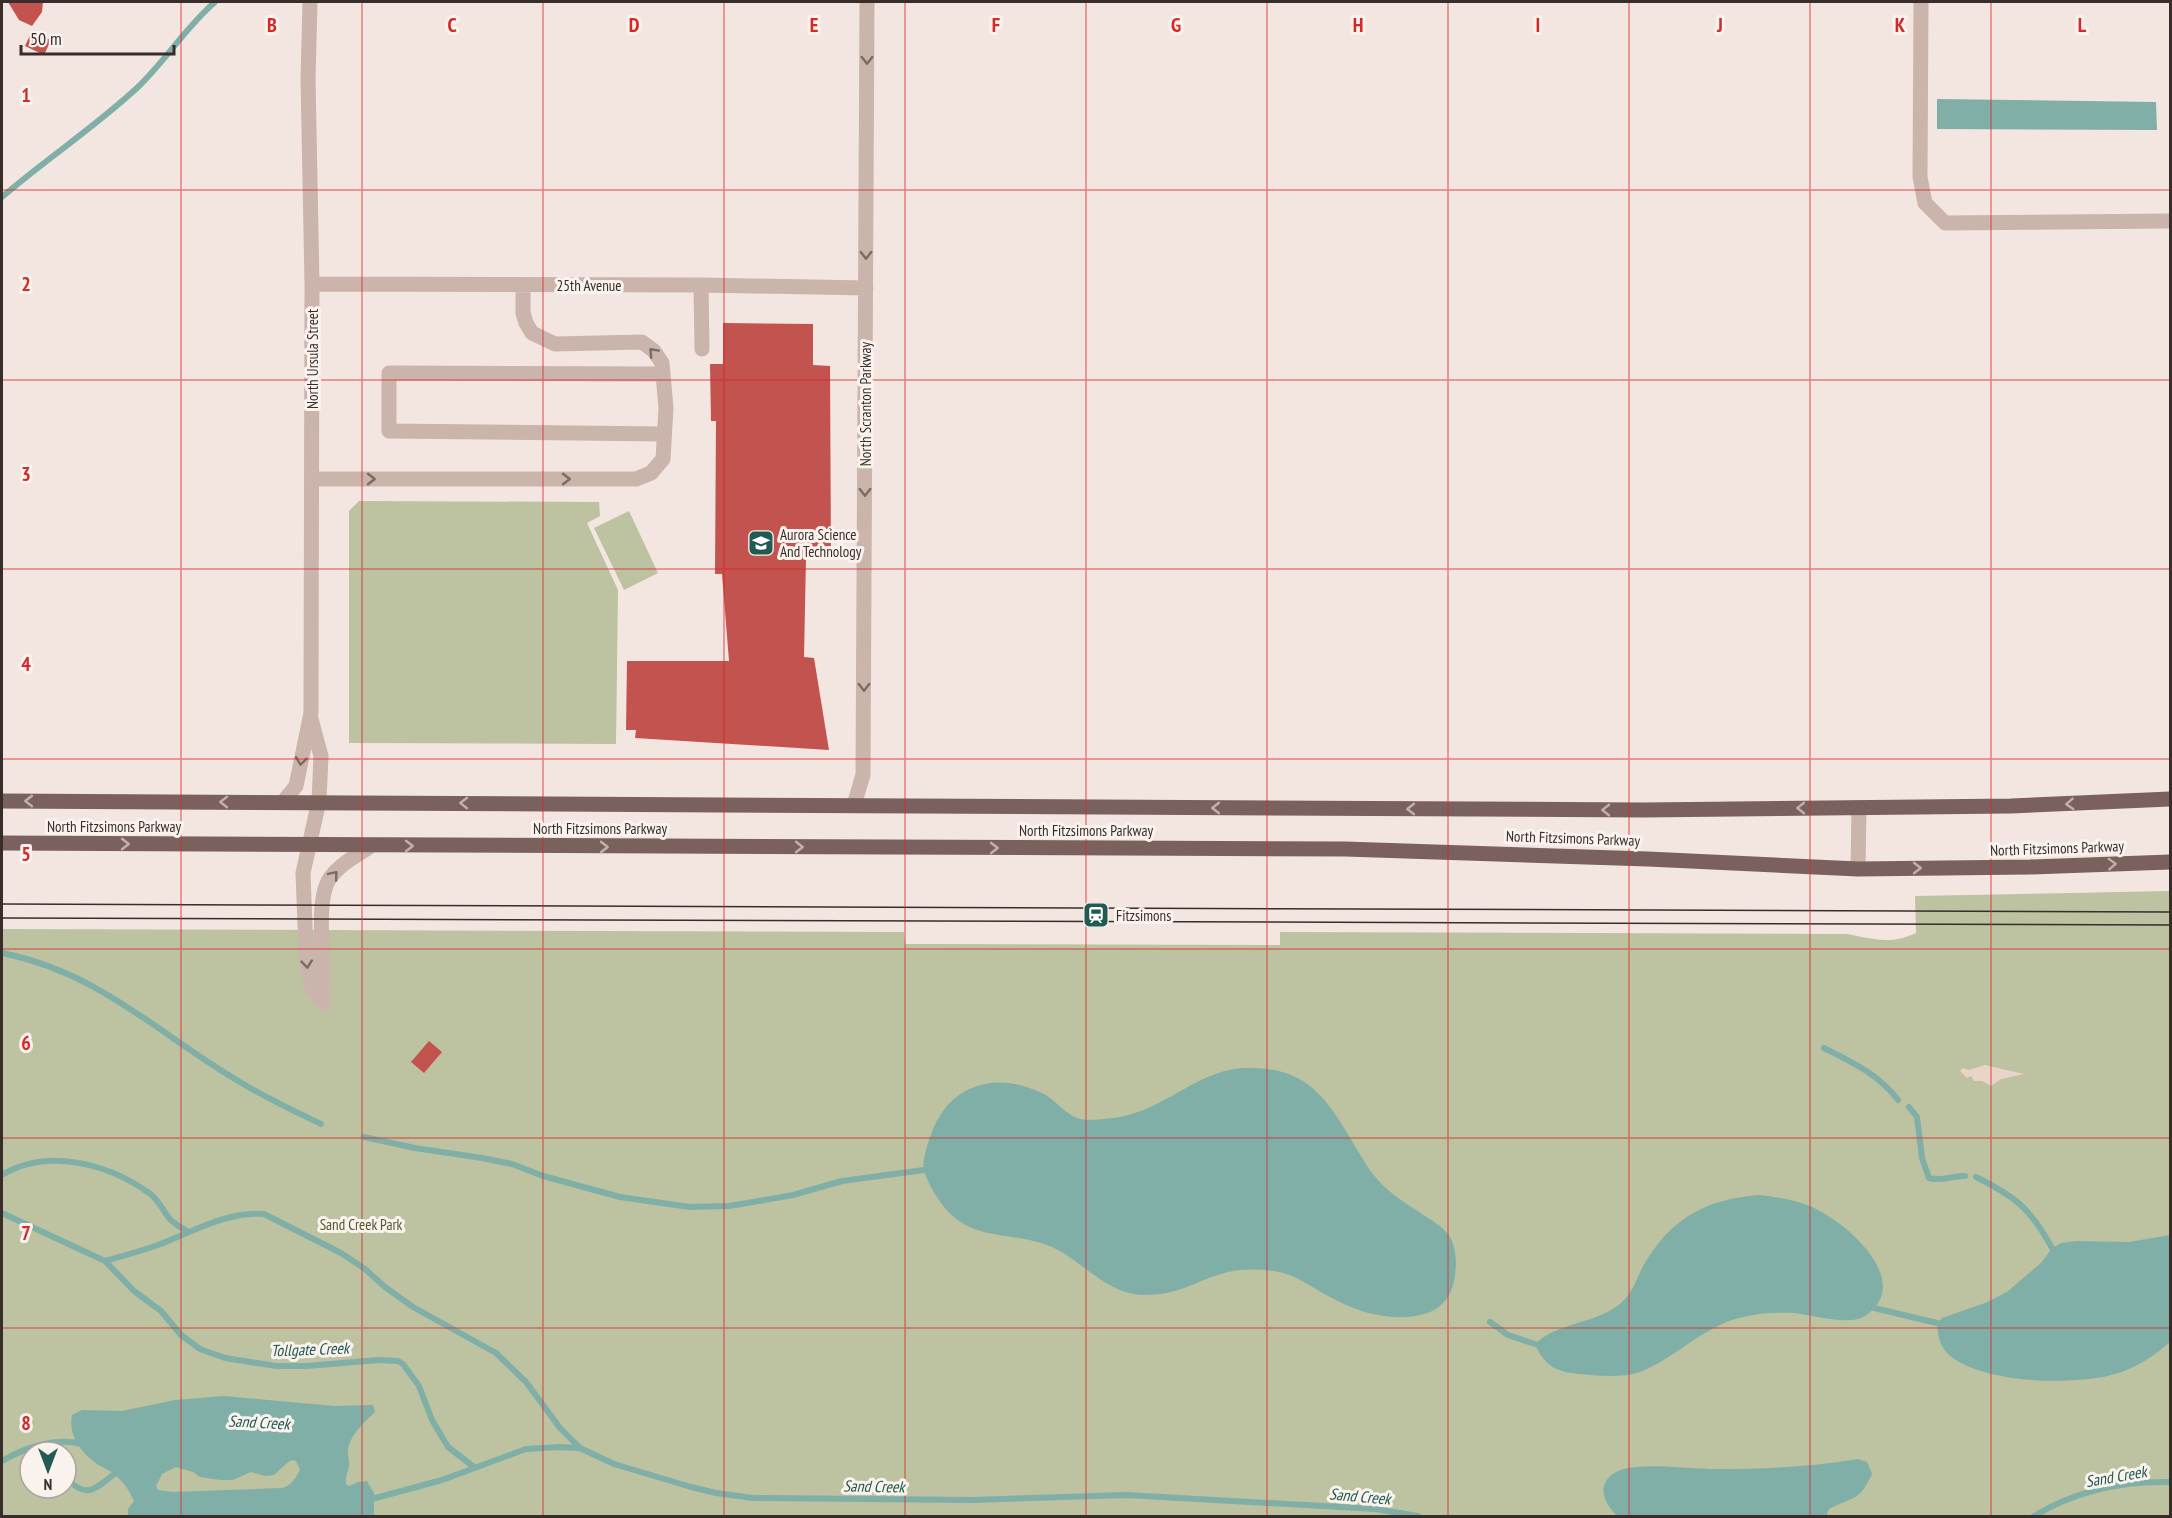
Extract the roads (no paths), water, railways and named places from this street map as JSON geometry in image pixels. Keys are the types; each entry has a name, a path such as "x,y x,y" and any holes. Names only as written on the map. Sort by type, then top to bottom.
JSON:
{"main road":[{"name":"North Fitzsimons Parkway","path":"2,801 1631,810 2012,806 2170,800"},
{"name":"North Fitzsimons Parkway","path":"2,843 1345,849 1648,859 1858,869 2030,867 2170,862"}],"street":[{"name":"North Ursula Street","path":"283,802 296,786 310,716 312,284 308,78 310,2"},
{"name":"North Scranton Parkway","path":"854,805 863,775 867,2"},
{"path":"1921,2 1920,177 1925,203 1945,223 2170,221"},
{"name":"25th Avenue","path":"312,284 702,285 866,288"},
{"path":"312,479 636,479 651,473 663,459 666,408 662,363 654,351 642,342 555,344 532,333 523,312 523,285"},
{"path":"702,285 702,349"},
{"path":"663,374 389,373 389,431 664,434"},
{"name":"North Ursula Street","path":"310,716 321,756 319,801 303,873 306,960 311,986 323,1004 322,936 326,886 336,871 371,846"},
{"path":"1858,869 1859,808"}],"water":[{"path":"1937,99 2156,102 2157,130 1937,129"},
{"path":"1242,1068 1282,1072 1298,1078 1312,1088 1325,1100 1378,1180 1394,1195 1447,1233 1455,1251 1456,1270 1452,1288 1442,1304 1431,1312 1412,1316 1374,1314 1339,1302 1289,1275 1257,1270 1228,1272 1169,1293 1131,1294 1107,1284 1052,1247 1035,1241 988,1233 960,1222 935,1194 925,1173 923,1165 926,1152 938,1119 958,1096 984,1084 998,1083 1027,1087 1047,1096 1075,1117 1096,1120 1130,1115 1147,1109 1208,1077"},
{"path":"1759,1195 1786,1199 1812,1207 1826,1214 1857,1239 1870,1254 1879,1270 1883,1287 1879,1302 1865,1316 1850,1320 1794,1313 1746,1316 1713,1329 1653,1366 1626,1375 1603,1376 1565,1372 1553,1367 1543,1358 1535,1344 1544,1337 1600,1315 1621,1303 1630,1293 1643,1266 1657,1245 1681,1221 1708,1206 1741,1197"},
{"path":"2170,1235 2170,1342 2137,1365 2098,1378 2028,1380 1981,1371 1961,1363 1947,1353 1942,1346 1937,1323 1942,1318 1985,1303 2007,1292 2042,1262 2052,1248 2061,1243 2129,1242"},
{"path":"224,1396 335,1406 373,1405 375,1412 358,1430 349,1445 346,1484 349,1486 367,1481 374,1493 374,1515 128,1516 128,1509 134,1501 130,1493 117,1477 91,1460 81,1449 74,1436 71,1422 72,1415 82,1410 122,1411 175,1400","holes":["292,1460 296,1461 300,1470 295,1479 282,1488 173,1492 158,1490 156,1486 162,1474 176,1467 193,1472 200,1477 220,1480 233,1480 251,1472 265,1476 274,1475"]},
{"path":"1858,1459 1867,1462 1872,1474 1867,1483 1855,1497 1829,1509 1826,1516 1617,1516 1605,1500 1604,1494 1605,1482 1609,1477 1616,1472 1637,1467 1769,1468"}],"waterway":[{"path":"2,197 138,87 215,2"},
{"path":"2,953 68,974 97,989 245,1085 321,1124"},
{"path":"1824,1048 1873,1076 1898,1100"},
{"path":"1909,1107 1917,1117 1922,1158 1929,1178 1965,1176"},
{"path":"364,1137 512,1164 543,1176 620,1197 690,1207 729,1206 793,1195 842,1181 924,1170"},
{"name":"Tollgate Creek","path":"2,1175 38,1162 57,1161 96,1167 115,1174 152,1195 171,1220 187,1231"},
{"path":"1976,1177 2002,1191 2021,1205 2029,1213 2052,1248"},
{"name":"Tollgate Creek","path":"2,1213 105,1261 134,1291 161,1311 181,1335 200,1349 225,1358 276,1366 398,1361 403,1364 419,1386 432,1420 448,1447 474,1467"},
{"name":"Tollgate Creek","path":"105,1261 158,1245 223,1219 264,1214 341,1253 413,1307 496,1353 526,1382 560,1428 580,1448"},
{"path":"1874,1308 1937,1323"},
{"path":"1490,1322 1508,1335 1535,1344"},
{"name":"Sand Creek","path":"2,1461 40,1445 61,1442 81,1444"},
{"name":"Sand Creek","path":"368,1500 442,1480 526,1449 559,1447 580,1448 614,1464 691,1487 753,1498 972,1500 1126,1495 1375,1509 1418,1516"},
{"name":"Sand Creek","path":"78,1487 94,1489 119,1471"},
{"name":"Sand Creek","path":"2034,1516 2066,1500 2099,1489 2134,1483 2170,1482"}],"tram line":[{"path":"2,904 2170,912"},
{"path":"2,918 2170,925"}],"place":[{"name":"Aurora Science And Technology","path":"761,543"},
{"name":"Fitzsimons","path":"1096,915"}],"park label":[{"name":"Sand Creek Park","path":"361,1224"}]}
